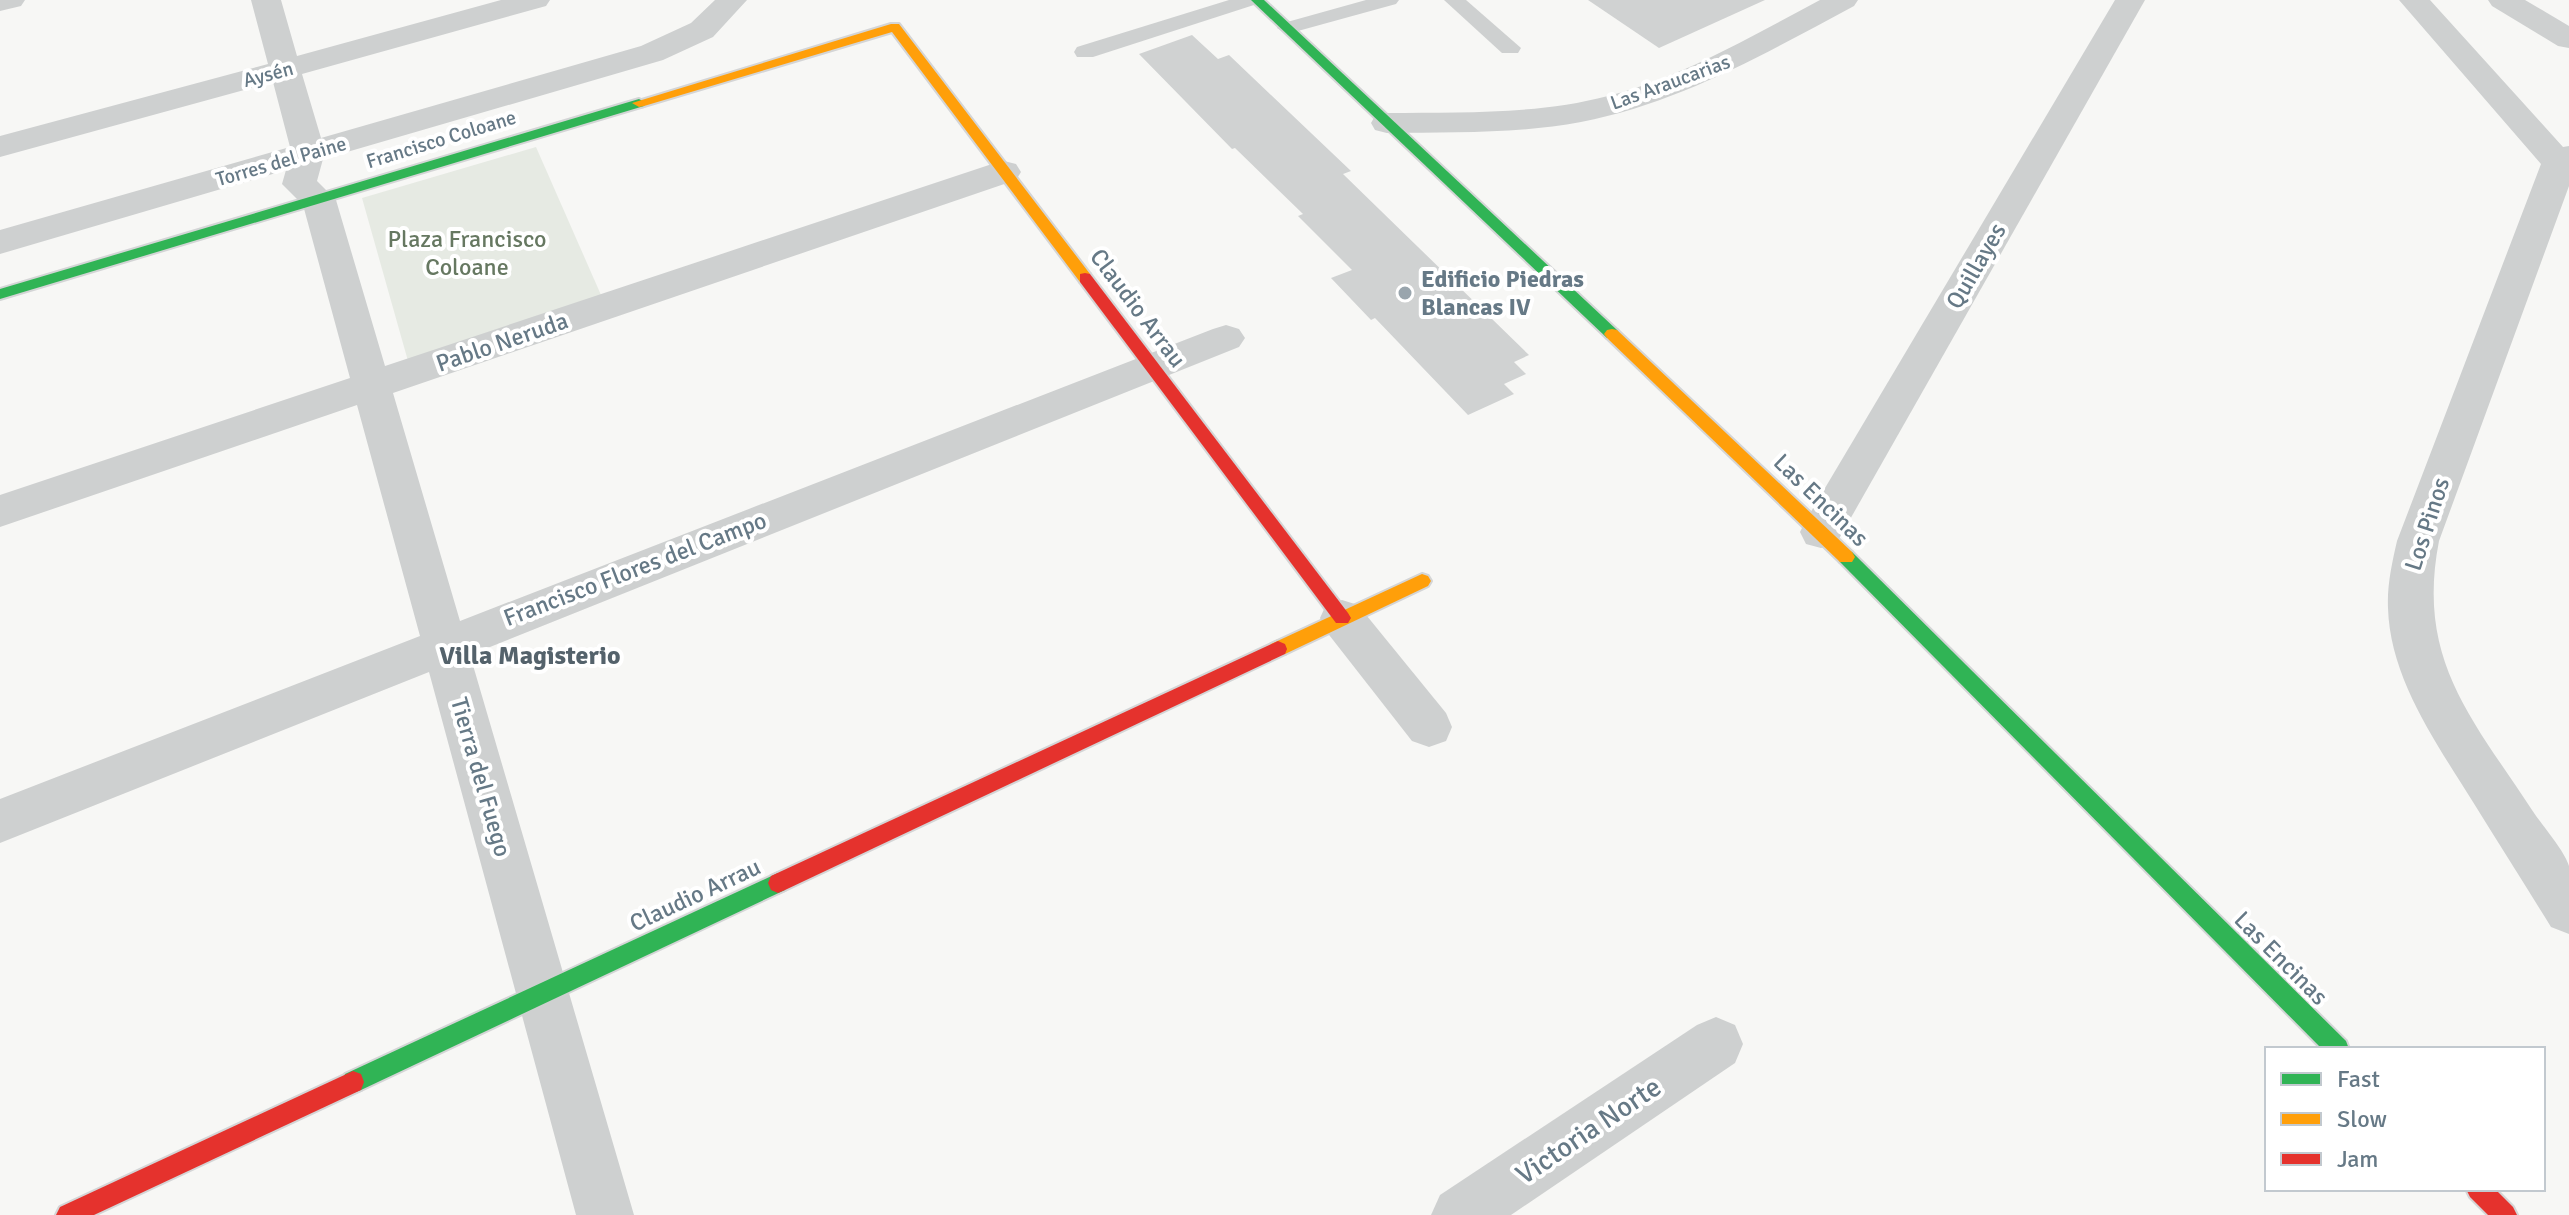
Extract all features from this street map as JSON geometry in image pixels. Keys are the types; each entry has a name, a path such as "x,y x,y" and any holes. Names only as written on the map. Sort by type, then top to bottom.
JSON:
{"street":[{"path":"0,2 10,0"},
{"path":"266,0 308,153"},
{"name":"Aysén","path":"0,147 535,0"},
{"name":"Torres del Paine","path":"0,242 662,49 702,30 732,0"},
{"name":"Las Encinas","path":"1257,0 1821,532 2336,1047"},
{"name":"Las Araucarias","path":"1387,123 1501,121 1581,113 1632,100 1746,53 1843,0"},
{"name":"Quillayes","path":"1821,532 2130,0"},
{"path":"2414,0 2565,164"},
{"path":"2503,0 2569,39"},
{"name":"Claudio Arrau","path":"895,27 1342,618"},
{"name":"Francisco Coloane","path":"0,294 895,27"},
{"name":"Tierra del Fuego","path":"308,153 299,184 319,200 605,1215"},
{"name":"Los Pinos","path":"2565,164 2418,541 2410,567 2408,596 2412,631 2423,670 2440,710 2569,910"},
{"name":"Pablo Neruda","path":"0,511 1004,172"},
{"name":"Francisco Flores del Campo","path":"0,821 444,643 1226,338"},
{"name":"Claudio Arrau","path":"68,1215 1422,581"},
{"path":"1342,618 1429,727"},
{"name":"Victoria Norte","path":"1460,1215 1716,1044"},
{"path":"2480,1191 2505,1215"}],"lane":[{"path":"1085,52 1250,0"},
{"path":"1287,28 1389,0"},
{"path":"1454,0 1510,48"}],"green space":[{"name":"Plaza Francisco Coloane","path":"536,147 601,295 408,361 362,198"}],"building":[{"path":"1588,0 1765,0 1659,48"},
{"path":"1192,35 1218,59 1229,55 1351,171 1343,174 1529,355 1514,362 1526,374 1504,384 1514,394 1468,415 1375,318 1371,320 1331,278 1352,270 1298,216 1303,214 1235,148 1232,149 1139,54"}],"traffic: fast":[{"path":"1257,0 1612,334"},
{"path":"0,294 639,103"},
{"path":"1846,557 2336,1047"},
{"path":"353,1082 778,883"}],"traffic: slow":[{"path":"639,103 895,27 1085,278"},
{"path":"1612,334 1846,557"},
{"path":"1278,649 1422,581"}],"traffic: jam":[{"path":"1085,278 1342,618"},
{"path":"778,883 1278,649"},
{"path":"68,1215 353,1082"},
{"path":"2480,1191 2505,1215"}],"place":[{"name":"Edificio Piedras Blancas IV","path":"1405,293"}],"district":[{"name":"Villa Magisterio","path":"530,655"}]}
